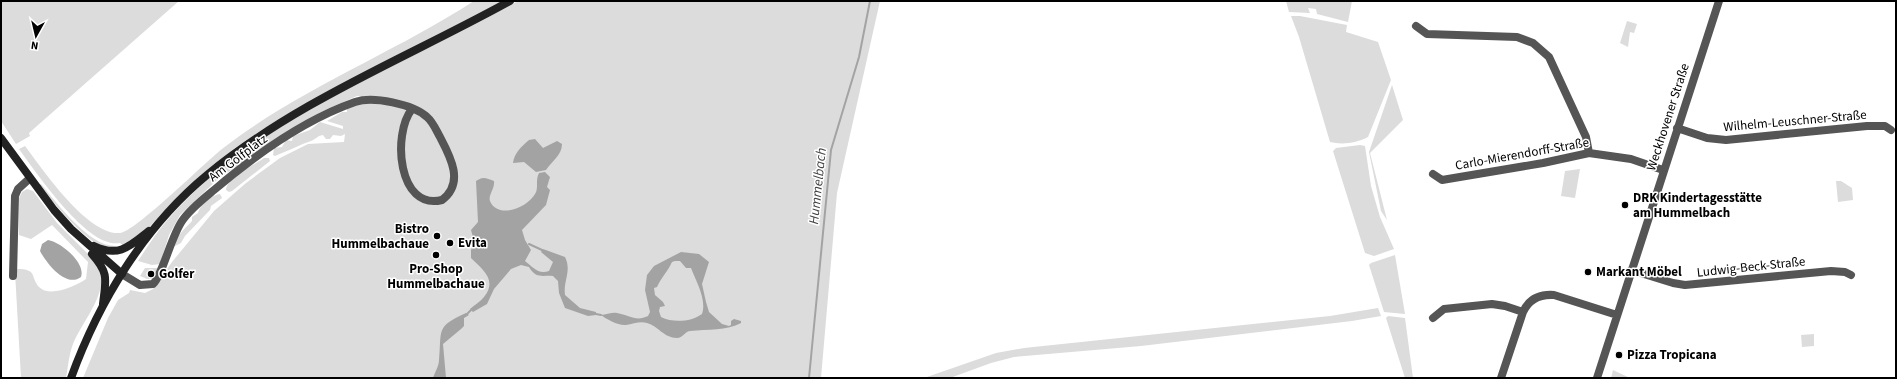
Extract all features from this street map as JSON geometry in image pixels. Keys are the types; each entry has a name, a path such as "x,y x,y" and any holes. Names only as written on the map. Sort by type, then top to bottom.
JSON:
{"main road":[{"path":"86,242 105,251 123,250 160,221 207,176 238,151 289,118 342,88 467,25 510,1"},
{"path":"1,138 54,210 86,242 122,274"},
{"path":"72,378 103,306 122,274 160,221"},
{"path":"86,242 104,270 106,279 103,306"}],"street":[{"name":"Weckhovener Straße","path":"1597,378 1663,170 1719,1"},
{"path":"1416,26 1427,34 1517,37 1529,41 1542,49 1552,63 1586,137 1589,153"},
{"name":"Am Golfplatz","path":"122,274 140,285 153,284 158,279 174,235 188,214 227,179 306,125 342,107 363,100 390,102 412,109 421,112 429,119 452,161 454,170 452,186 447,196 442,200 428,201 420,197 413,191 406,178 401,160 401,139 406,118 412,109"},
{"name":"Wilhelm-Leuschner-Straße","path":"1677,128 1707,138 1726,140 1867,126 1885,126 1891,130"},
{"name":"Carlo-Mierendorff-Straße","path":"1433,174 1442,180 1503,171 1589,153 1631,159 1663,170"},
{"path":"13,276 15,196 18,189 29,178"},
{"name":"Ludwig-Beck-Straße","path":"1631,270 1673,283 1685,285 1833,271 1845,272 1851,275"},
{"path":"1501,378 1523,312 1531,300 1549,294 1617,315"},
{"path":"1432,318 1444,310 1492,304 1505,306 1523,312"}],"shaded area":[{"path":"1,1 179,1 29,133 30,136 16,144 1,121"},
{"path":"474,1 502,1 299,107 267,127 235,148 211,167 180,195 144,232 124,246 120,243 110,243 97,237 84,228 59,202 19,149 25,146 67,200 94,224 107,231 120,233 128,230 140,222 222,149 282,108 411,38"},
{"path":"518,1 880,1 837,193 821,378 83,378 108,318 118,300 129,293 130,290 145,293 153,289 172,262 214,211 246,183 280,158 308,144 344,142 345,134 341,136 333,135 330,139 326,139 323,135 321,135 311,141 275,156 273,155 274,148 282,147 286,140 292,141 293,136 310,130 320,122 343,129 343,126 327,121 342,112 347,112 347,108 370,96 357,96 319,113 266,146 218,179 180,215 169,235 160,264 152,265 138,261 153,238 170,217 205,182 245,151 288,122 334,96"},
{"path":"1286,1 1352,1 1348,22 1317,14 1316,9 1308,8 1310,13 1289,12"},
{"path":"1291,16 1300,16 1347,25 1346,32 1378,42 1391,80 1368,137 1349,143 1330,142 1299,37"},
{"path":"1627,21 1637,24 1634,33 1630,32 1628,47 1620,43"},
{"path":"1392,85 1403,120 1370,153 1387,220 1381,211 1369,152"},
{"path":"535,139 543,148 557,141 562,144 559,155 546,170 536,172 524,162 513,163 515,156 521,147 529,140"},
{"path":"1360,145 1365,146 1371,186 1380,217 1394,249 1374,256 1365,253 1333,151 1336,148"},
{"path":"264,158 269,158 270,161 232,191 229,192 226,190 228,185 236,176"},
{"path":"1580,169 1575,198 1561,196 1565,171"},
{"path":"545,172 550,177 547,187 550,190 546,205 522,230 525,240 531,250 525,261 536,270 545,272 549,271 553,262 541,252 543,249 565,257 568,271 565,285 565,295 580,308 596,312 596,315 588,316 565,308 559,293 558,281 553,276 537,275 529,267 521,265 511,269 494,289 487,304 473,312 470,309 484,297 488,291 489,285 487,275 471,258 471,250 474,241 471,230 478,222 476,181 481,178 485,178 494,181 490,201 494,207 499,210 506,211 520,207 531,199 536,192 539,173"},
{"path":"1836,181 1841,181 1852,188 1853,200 1838,202"},
{"path":"41,184 75,223 85,232 96,240 107,245 117,246 117,248 102,246 86,236 51,200 39,185"},
{"path":"27,189 33,191 57,223 98,264 101,274 101,285 94,305 73,344 66,378 21,378 15,272 17,269 28,270 31,272 39,287 44,290 56,291 70,288 86,279 88,262 52,225 31,239 19,235 19,198 22,192"},
{"path":"220,194 222,198 211,206 210,210 185,236 181,243 175,246 175,242 181,232 192,221 192,217 198,213 201,207 213,196"},
{"path":"48,240 59,245 71,254 80,266 82,271 81,277 75,280 69,279 63,277 52,268 40,251 42,244"},
{"path":"681,252 699,254 709,262 702,284 709,312 722,324 729,326 731,325 731,321 734,319 741,321 741,323 723,329 690,331 677,338 668,336 644,322 623,325 613,322 601,315 615,313 632,318 644,318 648,316 650,312 645,290 647,275 654,266","holes":["680,261 686,268 691,268 702,297 703,309 702,314 698,317 676,321 661,317 659,311 660,307 665,306 663,302 655,295 654,288 657,287 672,262"]},
{"path":"1395,255 1405,314 1384,312 1369,265"},
{"path":"145,268 158,268 153,279 147,279 140,276"},
{"path":"1378,308 1381,316 1352,321 1141,346 1014,357 991,363 950,378 924,378 996,353 1024,348 1330,316"},
{"path":"466,313 469,315 464,318 464,326 443,344 446,378 433,378 439,362 442,330 449,322"},
{"path":"1388,316 1405,318 1413,378 1405,378 1386,318"},
{"path":"1814,334 1814,346 1802,347 1801,335"},
{"path":"1613,370 1630,378 1611,378"}],"waterway":[{"name":"Hummelbach","path":"809,378 831,150 859,57 870,1"},
{"path":"529,244 542,250"},
{"path":"467,314 471,310"},
{"path":"596,314 601,315"}],"place":[{"name":"DRK Kindertagesstätte am Hummelbach","path":"1625,205"},
{"name":"Bistro Hummelbachaue","path":"437,236"},
{"name":"Evita","path":"450,243"},
{"name":"Pro-Shop Hummelbachaue","path":"436,255"},
{"name":"Markant Möbel","path":"1588,272"},
{"name":"Golfer","path":"151,274"},
{"name":"Pizza Tropicana","path":"1619,355"}]}
